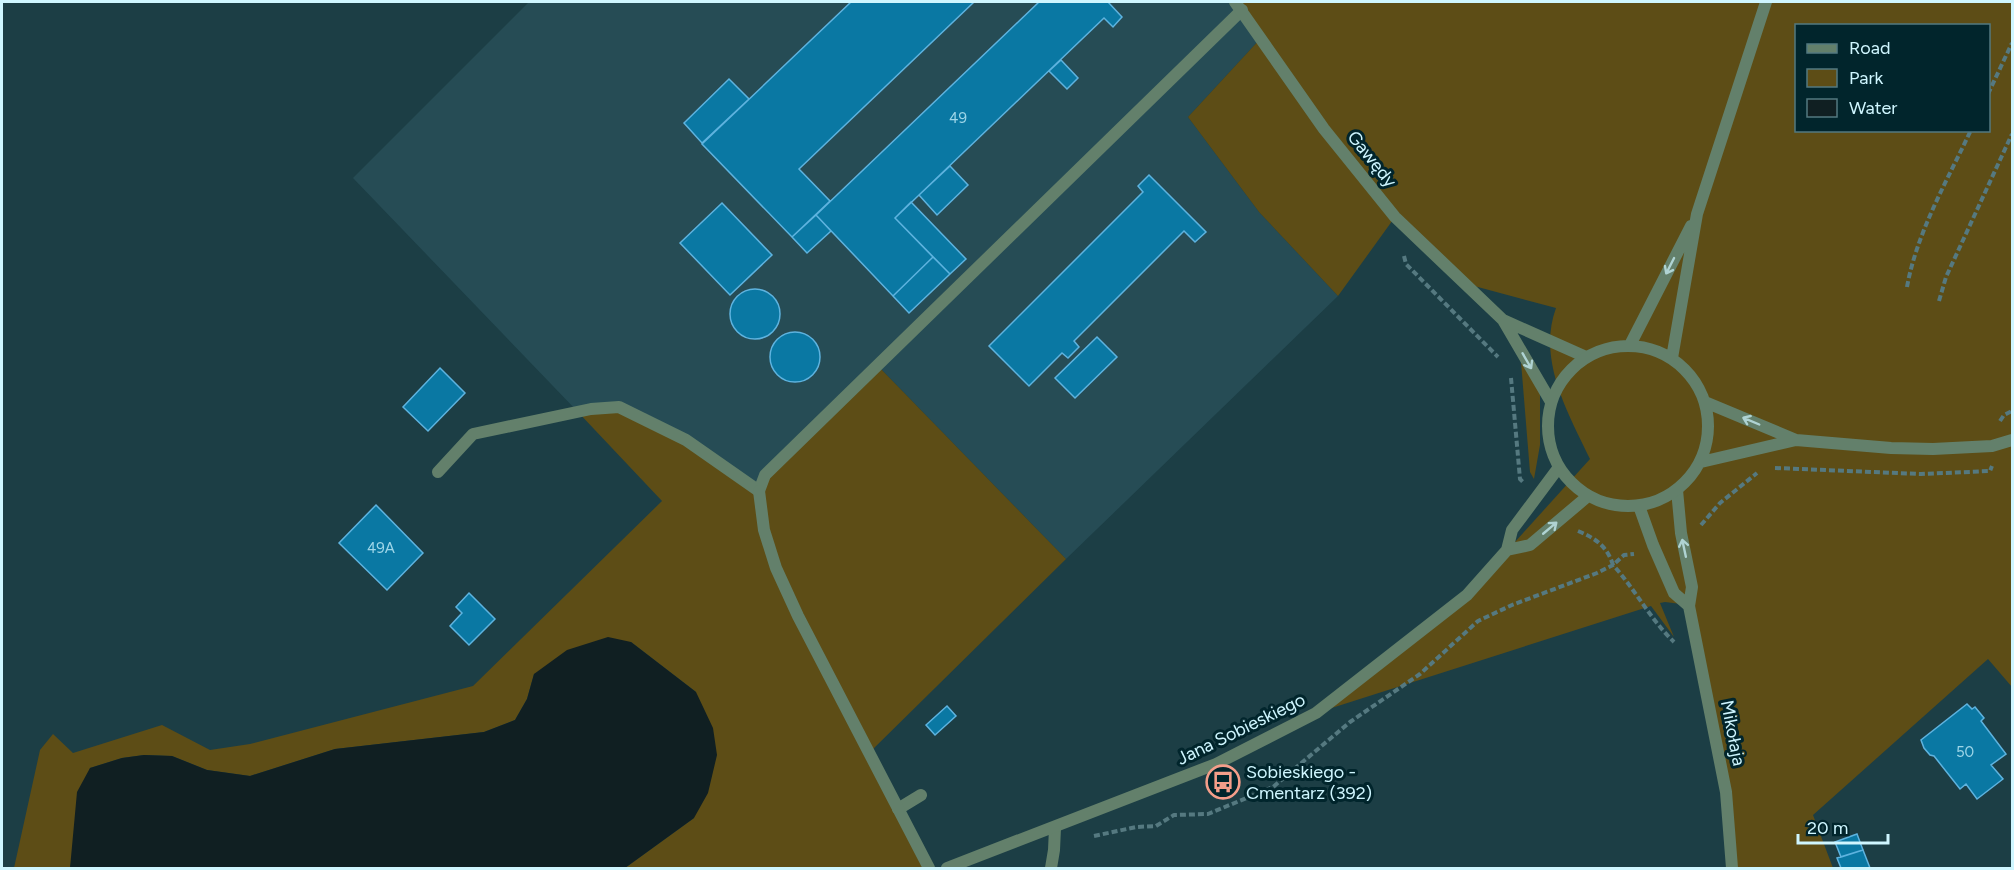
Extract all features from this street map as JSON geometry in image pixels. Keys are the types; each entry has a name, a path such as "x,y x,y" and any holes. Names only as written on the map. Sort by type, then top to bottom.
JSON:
{"street":[{"path":"1672,358 1697,214 1766,2"},
{"path":"929,868 803,626 776,568 764,530 759,491 765,475 1238,6"},
{"name":"Gawędy","path":"1238,6 1324,129 1395,217 1503,320 1551,402"},
{"path":"1630,345 1697,214"},
{"name":"Gawędy","path":"1503,320 1586,357"},
{"path":"1630,345 1652,348 1672,358 1693,377 1706,402 1709,422 1707,442 1701,462 1691,477 1677,490 1659,501 1640,506 1613,505 1588,496 1572,483 1559,467 1550,446 1548,424 1551,402 1559,384 1571,369 1586,357 1607,348 1630,345"},
{"path":"1706,402 1796,440"},
{"path":"438,472 473,434 591,409 619,407 686,440 759,491"},
{"path":"1701,462 1796,440 1933,449 1992,446 2013,440"},
{"name":"Jana Sobieskiego","path":"947,868 1216,764 1316,713 1467,595 1507,550 1512,530 1559,467"},
{"name":"Mikołaja","path":"1677,490 1681,533 1692,587 1689,606 1726,792 1732,868"},
{"path":"1507,550 1530,545 1588,496"},
{"name":"Mikołaja","path":"1640,506 1653,545 1674,593 1689,606"},
{"path":"898,809 921,795"},
{"path":"1051,868 1055,828"}],"path":[{"path":"1990,92 2013,43"},
{"path":"1907,287 1911,264 1924,231 1970,132"},
{"path":"1939,301 1946,277 2013,134"},
{"path":"1404,254 1406,264 1502,360"},
{"path":"1510,369 1520,479"},
{"path":"1770,468 1920,474 1990,471 1993,462"},
{"path":"1700,528 1720,503 1762,470"},
{"path":"1569,527 1596,538 1610,552 1613,565 1628,581 1664,632 1677,645"},
{"path":"1092,837 1136,827 1156,826 1174,815 1208,814 1272,787 1350,722 1420,674 1478,621 1512,605 1597,573 1613,565 1624,555 1636,554"}],"shaded area":[{"path":"529,2 1235,2 1261,38 1188,117 1259,212 1338,296 1066,559 878,366 759,491 577,411 353,178"}],"green space":[{"path":"1235,2 2012,2 2012,687 1988,659 1813,815 1833,868 1732,868 1729,824 1689,605 1660,603 1674,637 1651,606 1316,713 1467,595 1590,459 1565,405 1553,366 1550,347 1551,328 1556,308 1463,283 1395,217 1338,296 1259,212 1188,117 1261,38"},
{"path":"1521,362 1540,391 1540,445 1534,479 1530,472"},
{"path":"878,366 1066,559 869,753 929,868 625,868 694,818 696,692 631,642 534,674 527,699 515,720 484,732 335,749 250,776 207,770 172,756 144,755 122,758 90,768 70,868 14,868 40,750 53,734 73,753 162,725 210,750 250,744 473,686 662,501 577,411 619,407 759,490 765,475"}],"water":[{"path":"608,637 631,642 696,692 713,728 717,755 708,793 694,818 625,868 70,868 77,792 90,768 122,758 144,755 172,756 207,770 250,776 335,749 484,732 515,720 527,699 534,674 567,650"}],"building":[{"path":"851,2 974,2 799,169 830,201 792,237 702,144"},
{"path":"1039,2 1108,2 1122,17 1113,27 1104,18 895,218 933,257 893,296 816,215"},
{"path":"1061,60 1078,78 1067,89 1049,71"},
{"path":"729,79 749,99 702,143 684,123"},
{"path":"950,166 968,185 937,215 919,195"},
{"path":"1149,175 1206,232 1195,242 1184,231 1074,341 1079,347 1068,358 1062,353 1029,386 989,346 1143,192 1138,186"},
{"path":"911,202 966,259 950,274 895,218"},
{"path":"722,203 772,255 730,295 680,243"},
{"path":"816,215 831,231 807,253 792,237"},
{"path":"933,257 950,274 909,313 893,296"},
{"path":"755,289 769,293 776,300 780,314 776,328 769,335 755,339 741,335 734,328 730,314 734,300 741,293"},
{"path":"795,332 809,336 816,343 820,357 816,371 809,378 795,382 781,378 774,371 770,357 774,343 781,336"},
{"path":"1097,337 1117,357 1075,398 1055,378"},
{"path":"440,368 465,393 428,431 403,407"},
{"path":"376,505 423,553 387,590 339,543"},
{"path":"469,593 495,619 469,645 450,626 462,613 456,607"},
{"path":"1967,704 1972,709 1975,707 1984,718 1981,721 2006,754 1991,765 2003,779 1977,799 1966,784 1960,789 1934,756 1924,748 1921,740"},
{"path":"947,706 956,716 935,735 926,725"},
{"path":"1857,834 1863,850 1841,857 1835,842"},
{"path":"1863,850 1870,868 1841,868 1837,858"}],"place":[{"name":"Sobieskiego - Cmentarz (392)","path":"1223,782"}]}
